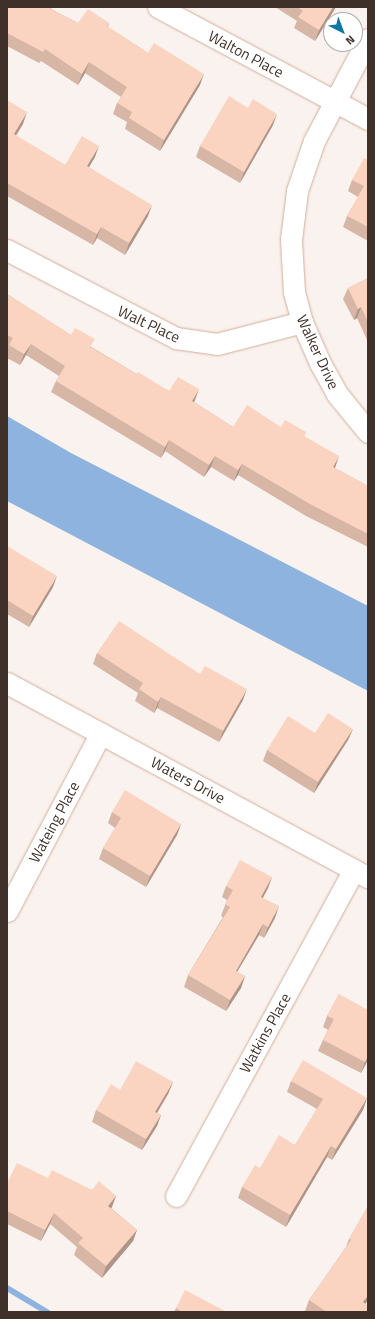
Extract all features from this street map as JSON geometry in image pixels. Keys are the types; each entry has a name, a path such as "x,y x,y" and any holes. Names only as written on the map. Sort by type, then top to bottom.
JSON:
{"street":[{"name":"Walton Place","path":"158,7 368,119"},
{"name":"Walker Drive","path":"368,39 334,102 305,165 292,216 291,262 302,322 334,389 368,432"},
{"name":"Walt Place","path":"7,250 176,338 204,344 217,344 302,322"},
{"name":"Waters Drive","path":"7,683 361,874"},
{"name":"Wateing Place","path":"7,911 101,733"},
{"name":"Watkins Place","path":"176,1196 361,874"}],"water":[{"path":"7,416 71,453 368,606 368,691 7,501"}],"building":[{"path":"7,7 51,7 50,9 78,23 88,9 109,23 107,26 148,53 154,43 204,74 164,140 129,118 132,112 117,103 127,87 89,62 82,74 45,49 43,52 7,33"},
{"path":"297,7 333,7 330,12 323,12 323,23 319,30 298,17 303,11"},
{"path":"229,96 248,108 253,99 277,114 244,172 200,146"},
{"path":"7,100 27,112 14,134 65,165 82,136 99,146 87,166 152,205 129,243 101,227 97,234 7,183"},
{"path":"364,158 368,160 368,227 347,216 364,186 352,180"},
{"path":"368,278 368,322 361,307 358,309 348,288"},
{"path":"7,294 71,335 75,328 95,339 90,347 137,374 138,372 169,391 178,377 199,389 192,401 233,427 247,405 281,427 285,420 306,432 304,436 339,456 333,467 368,486 368,534 310,504 242,464 238,470 215,456 209,465 169,440 165,447 56,381 65,366 31,344 24,354 9,345 13,338 7,335"},
{"path":"7,546 57,576 33,616 7,600"},
{"path":"119,621 200,674 205,666 247,689 223,731 161,697 158,702 139,689 143,683 97,653"},
{"path":"328,713 353,729 318,782 267,750 288,716 315,733"},
{"path":"125,790 181,824 150,876 103,848 121,818 112,812"},
{"path":"240,860 272,877 261,897 279,906 268,927 263,924 236,971 245,976 230,1000 188,975 230,907 225,904 233,890 226,886"},
{"path":"339,994 368,1010 368,1056 365,1062 323,1040 334,1019 327,1016"},
{"path":"303,1060 367,1098 336,1149 331,1146 290,1215 242,1187 255,1165 260,1168 279,1135 295,1145 323,1099 291,1081"},
{"path":"136,1061 173,1082 155,1112 161,1115 146,1139 96,1110 111,1084 120,1090"},
{"path":"17,1163 48,1178 52,1170 92,1190 99,1181 116,1196 108,1206 137,1230 106,1266 78,1243 83,1238 54,1213 45,1230 7,1211 7,1183"},
{"path":"368,1206 368,1295 363,1302 368,1306 368,1312 327,1312 309,1300 351,1240 349,1239"},
{"path":"185,1290 227,1312 182,1312 176,1308"}],"waterway":[{"path":"7,1288 47,1312"}]}
